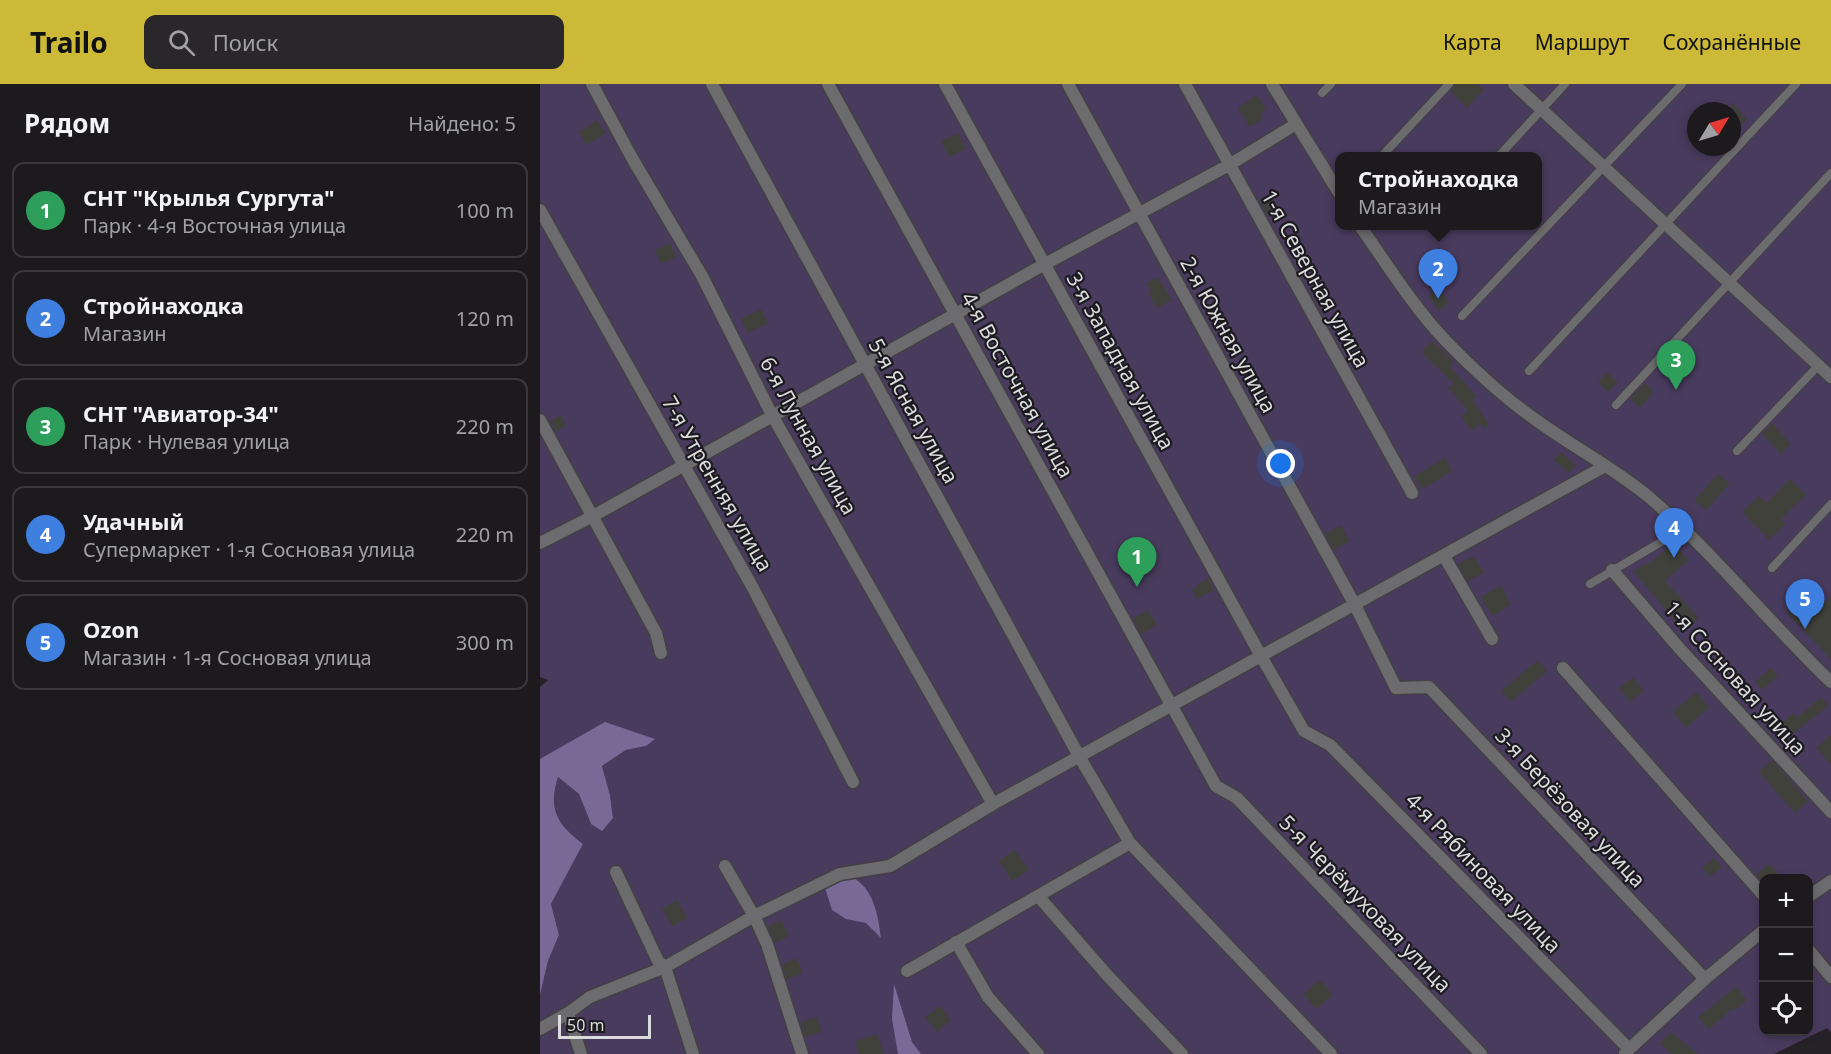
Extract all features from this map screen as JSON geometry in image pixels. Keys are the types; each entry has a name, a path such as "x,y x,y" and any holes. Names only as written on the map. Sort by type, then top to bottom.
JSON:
{"street":[{"name":"6-я Лунная улица","path":"592,84 632,158 702,276 771,415 993,804"},
{"name":"5-я Ясная улица","path":"712,84 1079,756 1130,843 1331,1054"},
{"name":"4-я Восточная улица","path":"828,84 1216,786"},
{"name":"3-я Западная улица","path":"945,84 1304,731"},
{"name":"2-я Южная улица","path":"1068,84 1355,605 1396,688"},
{"name":"1-я Северная улица","path":"1185,84 1412,493"},
{"path":"1272,84 1335,187"},
{"path":"1514,84 1605,166 1728,284 1830,375"},
{"path":"540,543 593,516 771,415 1228,165 1296,124"},
{"name":"7-я Утренняя улица","path":"540,210 753,588 853,782"},
{"path":"1364,230 1416,305 1443,338 1475,370 1535,420 1647,496 1683,529 1831,682"},
{"path":"540,420 656,633 661,653"},
{"path":"540,1029 590,997 665,967 754,916 840,874 890,866 993,804 1605,466"},
{"path":"1444,556 1492,639"},
{"name":"1-я Сосновая улица","path":"1612,570 1680,649 1831,812"},
{"path":"1563,668 1759,890"},
{"name":"3-я Берёзовая улица","path":"1396,688 1430,687 1705,979"},
{"name":"4-я Рябиновая улица","path":"1304,731 1330,745 1626,1051"},
{"name":"5-я Черёмуховая улица","path":"1216,786 1237,798 1481,1054"},
{"path":"907,971 1130,843"},
{"path":"725,866 754,916 767,944 802,1054"},
{"path":"616,872 658,961 665,967 693,1054"},
{"path":"1813,894 1831,881"},
{"path":"1039,897 1107,975 1182,1054"},
{"path":"1626,1051 1705,979 1759,934"},
{"path":"956,942 988,997 1038,1054"},
{"path":"1813,954 1831,977"},
{"path":"567,1013 581,1054"}],"lane":[{"path":"1322,93 1331,84"},
{"path":"1385,152 1449,84"},
{"path":"1502,152 1565,84"},
{"path":"1462,316 1682,84"},
{"path":"1529,371 1796,84"},
{"path":"1616,405 1831,173"},
{"path":"1737,452 1818,366"},
{"path":"1772,568 1831,504"},
{"path":"1590,584 1683,529"}],"shaded area":[{"path":"540,84 1831,84 1831,1032 1827,1028 1813,1035 1813,874 1759,874 1759,1036 1811,1036 1774,1054 540,1054 540,995 548,961 559,935 551,904 583,844 567,830 557,815 554,798 558,777 579,794 591,824 613,817 602,766 626,750 646,746 540,759 540,687 548,680 540,677"},
{"path":"605,722 655,739 646,746 626,750 602,766 610,795 613,818 602,831 591,824 579,794 558,777 554,798 557,815 567,830 583,844 551,904 559,935 548,961 540,995 540,759"},
{"path":"852,877 865,888 874,903 881,938 866,923 846,919 832,910 825,888"},
{"path":"894,984 912,1042 921,1054 898,1054 892,1019"}],"building":[{"path":"1455,84 1477,84 1484,90 1467,108 1450,91"},
{"path":"1257,95 1266,109 1260,114 1263,118 1250,127 1238,108"},
{"path":"1741,112 1747,119 1741,124"},
{"path":"597,120 606,133 587,145 579,132"},
{"path":"958,133 966,149 949,157 941,141"},
{"path":"1270,194 1279,209 1268,216 1259,200"},
{"path":"670,243 676,257 661,264 655,250"},
{"path":"1158,277 1172,300 1157,308 1148,293 1151,291 1147,283"},
{"path":"1438,288 1449,303 1439,311 1428,296"},
{"path":"761,309 768,323 748,333 741,319"},
{"path":"1432,341 1454,362 1450,366 1476,396 1472,400 1489,424 1484,429 1480,424 1472,431 1461,416 1468,411 1448,388 1454,384 1421,352"},
{"path":"1607,372 1618,382 1608,392 1598,382"},
{"path":"1645,383 1654,392 1640,408 1630,399"},
{"path":"561,415 566,426 556,432 550,421"},
{"path":"1772,423 1791,444 1781,454 1762,434"},
{"path":"1561,452 1576,465 1569,473 1554,460"},
{"path":"1445,458 1452,471 1422,489 1414,476"},
{"path":"1718,474 1730,484 1706,510 1694,500"},
{"path":"1790,479 1806,495 1781,519 1786,524 1769,540 1742,512 1759,496 1766,503"},
{"path":"1341,525 1350,541 1334,550 1325,534"},
{"path":"1673,543 1689,560 1665,581 1699,618 1684,632 1634,572 1645,563 1647,565"},
{"path":"1474,556 1484,573 1468,581 1458,564"},
{"path":"1208,578 1214,590 1197,599 1192,590"},
{"path":"1501,586 1511,605 1492,616 1481,597"},
{"path":"1810,591 1823,604 1831,596 1831,659 1787,613"},
{"path":"1148,610 1157,625 1141,634 1133,618"},
{"path":"1538,660 1547,671 1511,702 1501,691"},
{"path":"1771,668 1778,676 1762,690 1755,682"},
{"path":"1736,671 1744,681 1735,690 1726,680"},
{"path":"1633,677 1644,691 1630,702 1619,688"},
{"path":"1696,692 1709,707 1686,728 1673,712"},
{"path":"1821,697 1829,705 1789,737 1779,726 1793,713 1797,718"},
{"path":"1831,735 1831,765 1816,748"},
{"path":"1772,760 1808,801 1795,813 1759,772"},
{"path":"1015,850 1029,870 1012,881 999,861"},
{"path":"1714,858 1722,867 1710,877 1702,868"},
{"path":"1769,864 1778,873 1759,874 1759,878 1756,875"},
{"path":"677,900 687,918 672,926 662,908"},
{"path":"781,920 789,936 775,943 768,926"},
{"path":"796,958 803,972 787,980 782,965"},
{"path":"1320,980 1333,995 1316,1009 1303,994"},
{"path":"1736,987 1747,1000 1735,1010 1733,1008 1709,1029 1698,1017"},
{"path":"940,1006 951,1020 937,1032 925,1017"},
{"path":"817,1017 822,1032 805,1037 801,1022"},
{"path":"1671,1032 1698,1054 1672,1054 1660,1044"},
{"path":"877,1034 884,1054 859,1054 855,1041"}],"place":[{"name":"Стройнаходка","path":"1438,299"},
{"name":"СНТ \"Авиатор-34\"","path":"1676,390"},
{"name":"Удачный","path":"1674,558"},
{"name":"CНТ \"Крылья Сургута\"","path":"1137,587"},
{"name":"Ozon","path":"1805,629"}]}
